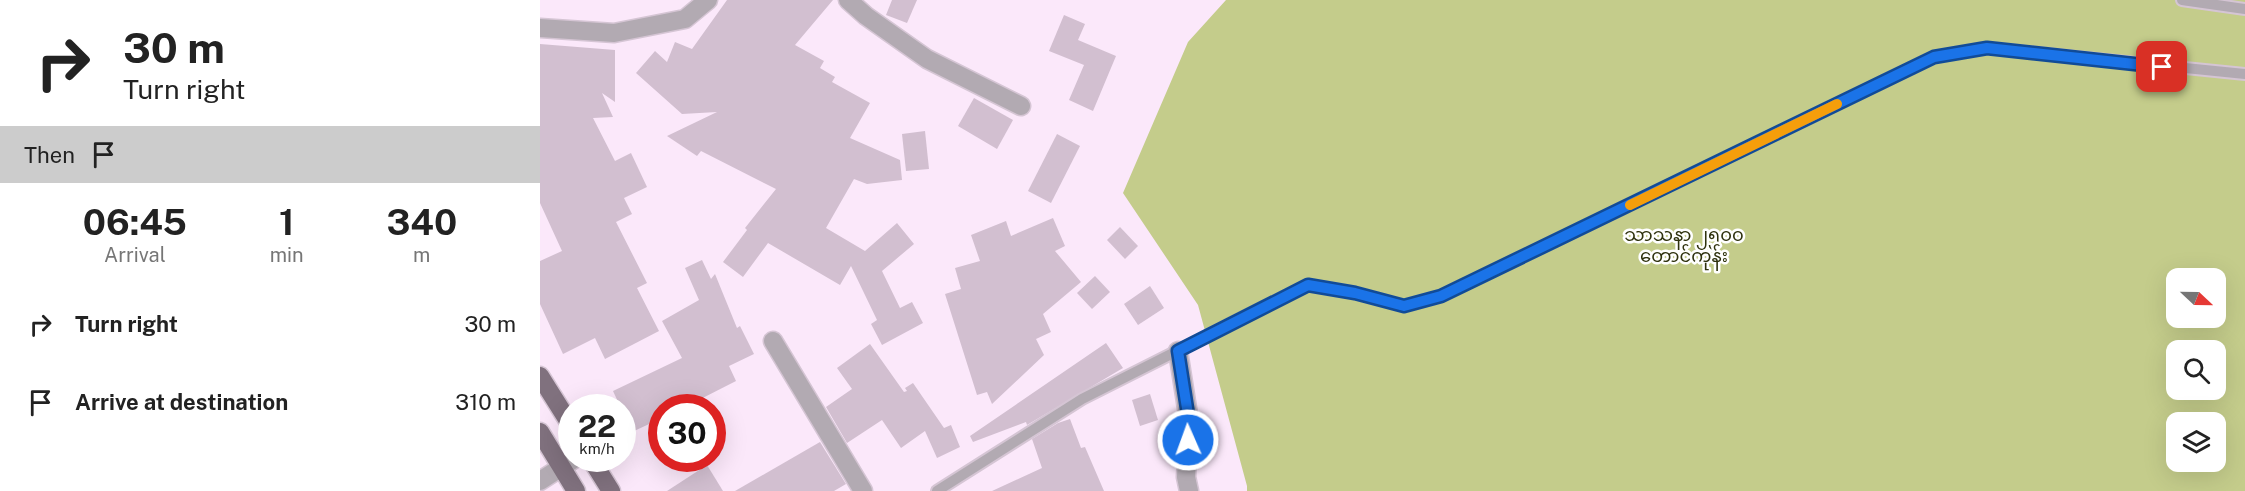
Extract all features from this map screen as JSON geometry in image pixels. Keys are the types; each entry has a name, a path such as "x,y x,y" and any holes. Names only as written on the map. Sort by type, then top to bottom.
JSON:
{"main road":[{"path":"540,376 558,405"},
{"path":"540,432 558,452"},
{"path":"571,472 576,491"},
{"path":"599,472 611,491"}],"street":[{"path":"540,28 614,33 685,19 708,0"},
{"path":"848,0 866,16 927,59 1021,106"},
{"path":"773,341 863,491"},
{"path":"1178,351 1189,421 1186,477 1189,491"},
{"path":"540,481 558,469"}],"lane":[{"path":"2182,0 2245,9"},
{"path":"937,491 1082,399 1308,285 1355,293 1404,306 1441,296 1934,57 1987,48 2245,74"}],"green space":[{"name":"သာသနာ ၂၅၀၀ တောင်ကုန်း","path":"1226,0 2245,0 2245,491 1247,491 1198,305 1123,193 1188,42"}],"building":[{"path":"727,0 833,0 795,45 824,61 820,68 835,77 832,82 870,103 850,138 900,160 902,180 867,184 854,179 826,228 865,251 897,223 914,244 882,271 900,308 912,302 923,323 882,345 871,324 877,320 851,266 840,285 768,243 743,277 723,262 747,230 745,228 776,189 701,151 697,156 667,136 717,112 682,114 636,73 655,51 667,62 675,42 692,49"},
{"path":"892,0 917,0 907,23 886,15"},
{"path":"1064,15 1085,24 1078,40 1116,56 1093,111 1069,100 1084,65 1049,51"},
{"path":"540,44 615,50 615,102 602,93 613,117 593,118 615,161 631,153 647,187 624,198 632,214 616,222 647,283 637,288 659,331 605,359 595,338 563,354 540,304 540,261 562,251 540,203"},
{"path":"974,98 1013,120 997,149 958,126"},
{"path":"925,131 929,169 906,171 902,134"},
{"path":"1057,134 1080,146 1051,203 1028,191"},
{"path":"1053,218 1065,246 1055,251 1081,282 1043,314 1051,332 1036,339 1044,355 992,404 987,392 977,395 945,294 961,289 955,268 980,261 971,235 1006,221 1011,236"},
{"path":"1120,227 1138,246 1125,259 1107,240"},
{"path":"702,260 711,279 715,274 737,328 740,326 754,354 729,366 736,381 710,394 648,394 648,425 636,430 636,394 614,394 613,391 682,358 662,321 699,300 685,268"},
{"path":"1095,276 1110,292 1092,309 1077,293"},
{"path":"1150,286 1164,308 1138,325 1124,304"},
{"path":"1106,343 1123,368 1027,425 1026,422 973,442 970,436"},
{"path":"870,344 904,392 907,391 905,388 913,383 944,428 951,425 960,447 937,458 925,431 901,448 882,420 847,443 826,407 852,389 837,368"},
{"path":"1150,394 1158,420 1140,426 1132,400"},
{"path":"1070,419 1081,448 1085,447 1104,491 992,491 1042,468 1032,439 1058,423"},
{"path":"820,442 846,484 834,491 735,491"},
{"path":"696,472 711,472 723,491 667,491"}],"slow traffic":[{"path":"1630,205 1837,104"}],"route":[{"path":"1188,440 1189,421 1178,351 1308,285 1355,293 1404,306 1441,296 1934,57 1987,48 2162,67"}]}
